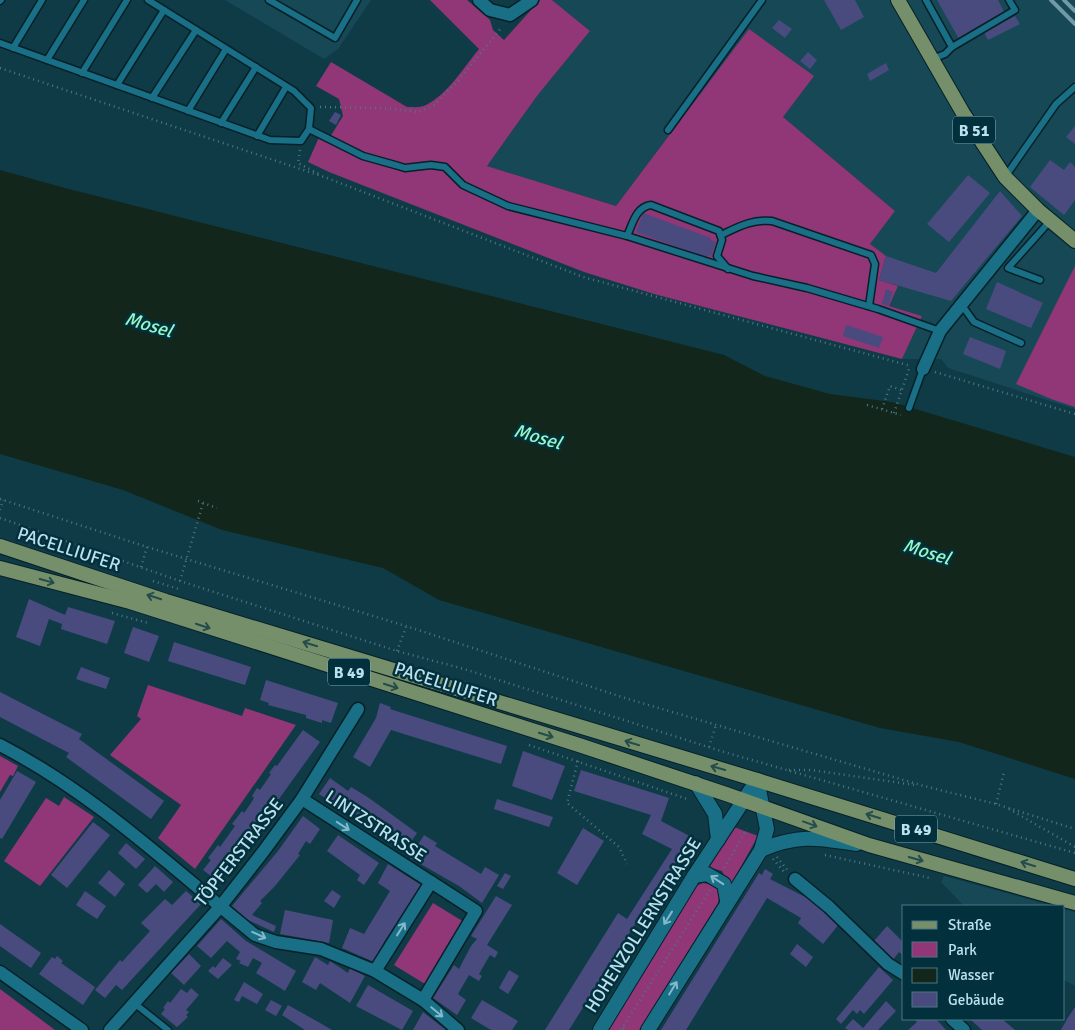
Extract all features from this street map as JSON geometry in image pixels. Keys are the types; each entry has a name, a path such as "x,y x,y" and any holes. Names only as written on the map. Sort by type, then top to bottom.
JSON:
{"main road":[{"name":"B 51","path":"898,0 963,113 1005,177 1050,221 1075,241"},
{"name":"PACELLIUFER","path":"0,546 166,601 757,780"},
{"name":"PACELLIUFER","path":"0,568 130,602 696,783 764,807"},
{"name":"B 49","path":"757,780 1075,879"},
{"name":"B 49","path":"764,807 869,845 1075,903"}],"street":[{"path":"479,0 490,10 510,15 532,0"},
{"path":"923,368 940,331 1038,210"},
{"name":"TÖPFERSTRASSE","path":"110,1030 220,906 302,799 358,709"},
{"path":"0,745 56,776 130,830 255,935 276,942 320,949 375,971 422,1000 458,1030"},
{"path":"648,1030 727,900 761,850 767,829 757,780"},
{"name":"HOHENZOLLERNSTRASSE","path":"600,1030 694,876 757,780"},
{"name":"HOHENZOLLERNSTRASSE","path":"696,783 715,814 718,840"},
{"name":"LINTZSTRASSE","path":"302,799 476,911 422,1000"},
{"path":"761,850 798,838 869,845"},
{"path":"694,876 707,874 724,884 727,900"},
{"path":"790,876 828,907 888,964 902,973"},
{"name":"LINTZSTRASSE","path":"375,971 430,882"},
{"path":"0,972 82,1030"},
{"path":"953,1020 964,1030"}],"lane":[{"path":"13,48 42,0"},
{"path":"47,60 84,0"},
{"path":"82,73 127,0"},
{"path":"0,43 257,136 270,140 301,141 309,129 311,108 286,87 148,0"},
{"path":"269,0 335,38 357,0"},
{"path":"668,130 762,0"},
{"path":"926,0 952,47"},
{"path":"932,59 945,54 952,47 1015,10 1009,0"},
{"path":"118,85 164,10"},
{"path":"152,98 196,30"},
{"path":"188,111 226,48"},
{"path":"221,123 256,68"},
{"path":"257,136 286,87"},
{"path":"1005,177 1056,104 1075,87"},
{"path":"309,129 363,156 405,168 430,165 445,167 463,185 508,206 627,236 728,269 807,288 869,306 940,331"},
{"path":"627,236 638,211 644,206 652,205 714,228 721,235"},
{"path":"721,235 743,224 760,220 772,221 871,255 875,264 869,306"},
{"path":"1040,280 1008,268 1050,221"},
{"path":"721,235 717,256 728,269"},
{"path":"961,304 974,322 1021,343"},
{"path":"908,408 923,368"},
{"path":"134,1002 168,1030"}],"path":[{"path":"311,108 325,106 382,108 419,112 434,105 488,46 510,15"},
{"path":"0,68 327,178 582,277 923,368 1075,414"},
{"path":"301,141 298,163 327,178"},
{"path":"894,413 910,366"},
{"path":"882,409 890,386 913,392"},
{"path":"867,405 903,415"},
{"path":"0,510 2,500 185,559 406,626 628,699 924,786 1003,806 1075,829"},
{"path":"198,501 217,508"},
{"path":"180,581 203,503"},
{"path":"0,518 180,581 397,651 473,672 784,770 1075,853"},
{"path":"142,567 147,547"},
{"path":"108,612 150,624"},
{"path":"397,651 406,626"},
{"path":"709,747 716,725"},
{"path":"522,743 678,794 691,800 696,807"},
{"path":"578,761 566,803 619,847 626,864"},
{"path":"784,770 812,770 924,786"},
{"path":"781,788 784,770"},
{"path":"996,804 1004,772"},
{"path":"1003,806 1075,847"},
{"path":"743,826 755,832"},
{"path":"722,872 747,829"},
{"path":"818,853 936,879"},
{"path":"772,860 790,876"},
{"path":"628,1030 622,1029 713,885"}],"shaded area":[{"path":"225,0 371,0 338,49 324,59"},
{"path":"552,0 1075,0 1075,409 948,368 941,359 902,359 922,316 888,306 893,292 879,280 870,244 895,211 783,117 749,29 616,206 487,166 537,96 590,31"},
{"path":"944,876 1049,905 963,905 941,882"},
{"path":"1065,909 1075,912 1075,986 1065,981"}],"green space":[{"path":"430,0 467,0 490,20 493,30 504,40 540,0 552,0 590,31 537,96 487,166 616,206 749,29 814,76 783,117 895,211 870,244 886,256 879,280 898,286 889,306 922,316 902,359 654,294 584,272 329,172 308,162 320,135 330,137 343,116 339,99 316,86 331,62 407,107 419,107 426,105 441,94 455,80 479,49"},
{"path":"1075,266 1075,407 1016,384"},
{"path":"148,685 242,716 245,708 296,725 195,869 158,838 181,805 110,755 141,719 137,716"},
{"path":"0,756 18,766 13,776 10,775 0,792"},
{"path":"64,797 94,817 40,886 4,861 46,798 59,806"},
{"path":"734,827 758,836 730,886 722,871 708,867"},
{"path":"703,883 718,889 718,903 639,1030 607,1030 694,887"},
{"path":"433,903 464,922 425,984 394,965"},
{"path":"0,989 55,1030 0,1030"}],"water":[{"name":"Mosel","path":"0,170 724,355 765,376 830,394 892,402 1075,457 1075,779 959,742 880,728 439,600 383,568 222,530 123,490 0,454"}],"building":[{"path":"824,0 855,0 864,17 841,30"},
{"path":"937,0 998,0 1005,14 959,39"},
{"path":"1015,16 1020,24 988,40 984,32"},
{"path":"779,20 792,29 785,38 772,28"},
{"path":"808,52 817,60 810,69 800,61"},
{"path":"886,63 889,70 870,81 867,74"},
{"path":"335,112 341,115 336,125 329,121"},
{"path":"1075,126 1075,144 1066,137"},
{"path":"1050,160 1064,170 1070,162 1075,167 1075,200 1064,215 1030,187"},
{"path":"968,175 990,193 949,242 927,224"},
{"path":"1000,191 1022,216 951,301 879,280 886,256 936,273"},
{"path":"643,213 711,238 710,240 716,242 711,256 708,255 707,258 636,232"},
{"path":"997,282 1043,303 1031,328 986,309"},
{"path":"886,289 893,292 888,306 882,304"},
{"path":"846,325 883,337 879,348 843,336"},
{"path":"970,337 1006,351 1000,369 963,354"},
{"path":"29,599 65,615 68,607 115,621 107,644 61,629 62,624 49,619 40,646 16,637"},
{"path":"133,627 159,636 149,662 124,653"},
{"path":"174,642 251,667 245,685 168,661"},
{"path":"81,667 110,678 106,689 76,679"},
{"path":"266,680 338,703 331,723 322,720 322,723 306,718 306,715 268,705 269,703 260,700"},
{"path":"0,692 82,734 79,739 164,801 151,819 66,757 69,753 0,717"},
{"path":"380,703 391,707 390,709 507,746 501,764 391,730 370,767 353,757 376,718"},
{"path":"303,730 320,742 219,882 203,870 211,860 208,858 218,845 220,847 235,826 232,824 242,811 244,813 251,803 254,798 252,796 257,788 260,790 271,774 269,773 275,765 277,766"},
{"path":"523,751 565,766 552,800 512,786"},
{"path":"581,770 669,798 661,821 701,842 645,930 635,924 569,1030 545,1030 618,913 627,919 672,849 642,834 651,815 574,791"},
{"path":"17,771 36,782 2,839 0,838 0,800"},
{"path":"330,778 348,791 351,787 369,798 417,833 406,849 358,814 357,816 340,804 338,807 319,794"},
{"path":"497,799 553,817 549,827 494,809"},
{"path":"303,816 320,829 310,844 306,841 298,854 300,855 260,901 262,903 252,915 276,926 274,932 248,920 232,906 278,851"},
{"path":"93,822 110,835 67,888 51,875"},
{"path":"583,828 604,841 577,885 557,873"},
{"path":"338,835 379,863 364,885 357,880 360,875 327,851"},
{"path":"424,835 437,843 435,846 481,874 485,867 499,875 482,903 459,886 410,858"},
{"path":"126,843 145,859 136,869 118,853"},
{"path":"388,864 421,885 384,942 374,962 342,948 350,928 364,934 390,891 378,883"},
{"path":"155,866 173,882 164,892 156,884 147,893 138,885"},
{"path":"765,869 773,874 770,879 813,901 839,924 823,944 798,923 801,918 767,898 686,1030 661,1030 759,873 762,875"},
{"path":"109,870 125,884 115,897 98,883"},
{"path":"505,873 511,876 503,889 497,886"},
{"path":"332,890 341,896 334,908 324,901"},
{"path":"85,891 106,906 97,919 76,905"},
{"path":"186,891 201,904 122,990 116,985 105,998 95,990 120,960 122,962 150,931 141,923 165,899 172,905"},
{"path":"496,896 512,905 487,945 498,952 495,958 490,955 479,974 482,976 479,981 469,975 458,994 466,1000 457,1015 433,998 454,965 459,969 471,946 477,939 471,936"},
{"path":"285,910 333,920 329,943 280,934"},
{"path":"221,919 246,941 296,971 285,991 256,973 262,963 253,958 248,967 239,963 241,961 236,959 240,952 227,941 211,958 197,946"},
{"path":"0,924 41,953 31,968 0,946"},
{"path":"887,926 902,941 902,954 899,952 892,961 874,941"},
{"path":"797,944 813,957 806,967 790,954"},
{"path":"189,954 201,966 184,985 171,973"},
{"path":"57,956 63,961 61,963 95,987 83,1005 39,974 52,957 55,959"},
{"path":"315,957 328,965 330,961 348,973 350,968 365,976 350,1003 320,983 316,990 302,982"},
{"path":"223,958 232,965 218,979 208,971 213,966 215,968"},
{"path":"879,967 893,980 864,1014 860,1010 857,1014 853,1010 841,1024 836,1019"},
{"path":"509,970 519,976 508,994 499,988"},
{"path":"244,982 263,994 257,1004 242,996 239,1002 234,1000"},
{"path":"368,985 413,1011 402,1030 356,1006"},
{"path":"191,988 199,995 186,1010 189,1012 186,1015 188,1017 177,1027 161,1014 165,1009 163,1008 168,1001 170,1003 181,989 187,993"},
{"path":"271,1000 282,1006 276,1016 265,1010"},
{"path":"482,1000 518,1021 512,1030 491,1030 471,1018"},
{"path":"886,1001 896,1011 878,1030 848,1030 845,1028 853,1019 863,1028"},
{"path":"288,1005 332,1030 305,1030 282,1015"},
{"path":"1075,1007 1075,1030 1061,1030 1067,1019"},
{"path":"423,1012 437,1023 446,1030 413,1030"},
{"path":"915,1020 937,1020 946,1030 908,1030 917,1022"},
{"path":"971,1020 1003,1020 1015,1030 982,1030"}],"railway":[{"path":"1051,0 1075,24"},
{"path":"1064,0 1075,11"}]}
